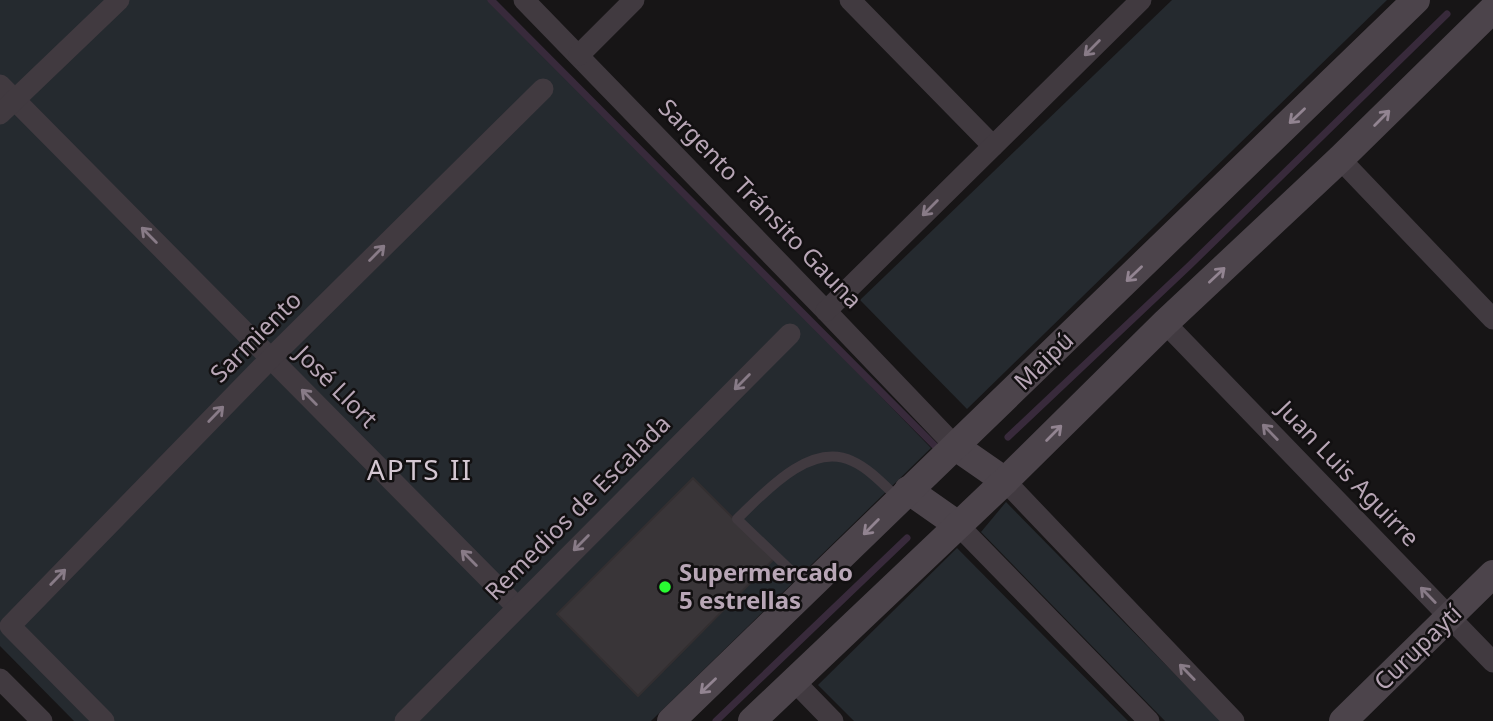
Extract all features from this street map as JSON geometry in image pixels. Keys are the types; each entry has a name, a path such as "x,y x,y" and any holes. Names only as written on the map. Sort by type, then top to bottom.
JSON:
{"street":[{"path":"5,99 119,0"},
{"name":"Sargento Tránsito Gauna","path":"524,0 956,447"},
{"path":"579,55 634,0"},
{"path":"850,0 993,146"},
{"path":"826,311 1141,0"},
{"name":"Maipú","path":"671,721 1416,0"},
{"path":"752,721 1005,481 1165,323 1340,159 1493,9"},
{"name":"Sarmiento","path":"104,721 10,626 271,358 543,89"},
{"name":"José Llort","path":"5,99 271,358 517,607"},
{"path":"1340,159 1493,319"},
{"name":"Juan Luis Aguirre","path":"1165,323 1493,662"},
{"name":"Remedios de Escalada","path":"405,721 790,334"},
{"path":"956,447 1005,481 1234,721"},
{"path":"904,494 958,525 1149,721"},
{"name":"Curupaytí","path":"1343,721 1493,574"},
{"path":"0,679 42,721"},
{"path":"794,681 833,721"}],"lane":[{"path":"809,588 737,519 776,481 814,460 834,455 853,461 904,494"}],"shaded area":[{"path":"0,0 496,0 931,448 651,721 74,721 0,646"},
{"path":"1172,0 1387,0 967,409 860,300"},
{"path":"1006,502 1221,721 1165,721 981,532"},
{"path":"957,548 1128,721 854,721 818,685"}],"building":[{"name":"Supermercado 5 estrellas","path":"693,478 774,559 638,696 557,614"}],"waterway":[{"path":"491,0 935,446"},
{"path":"1008,437 1189,266 1447,14"},
{"path":"716,721 907,538"}],"place":[{"name":"Supermercado 5 estrellas","path":"665,587"}],"district":[{"name":"APTS II","path":"420,470"}]}
